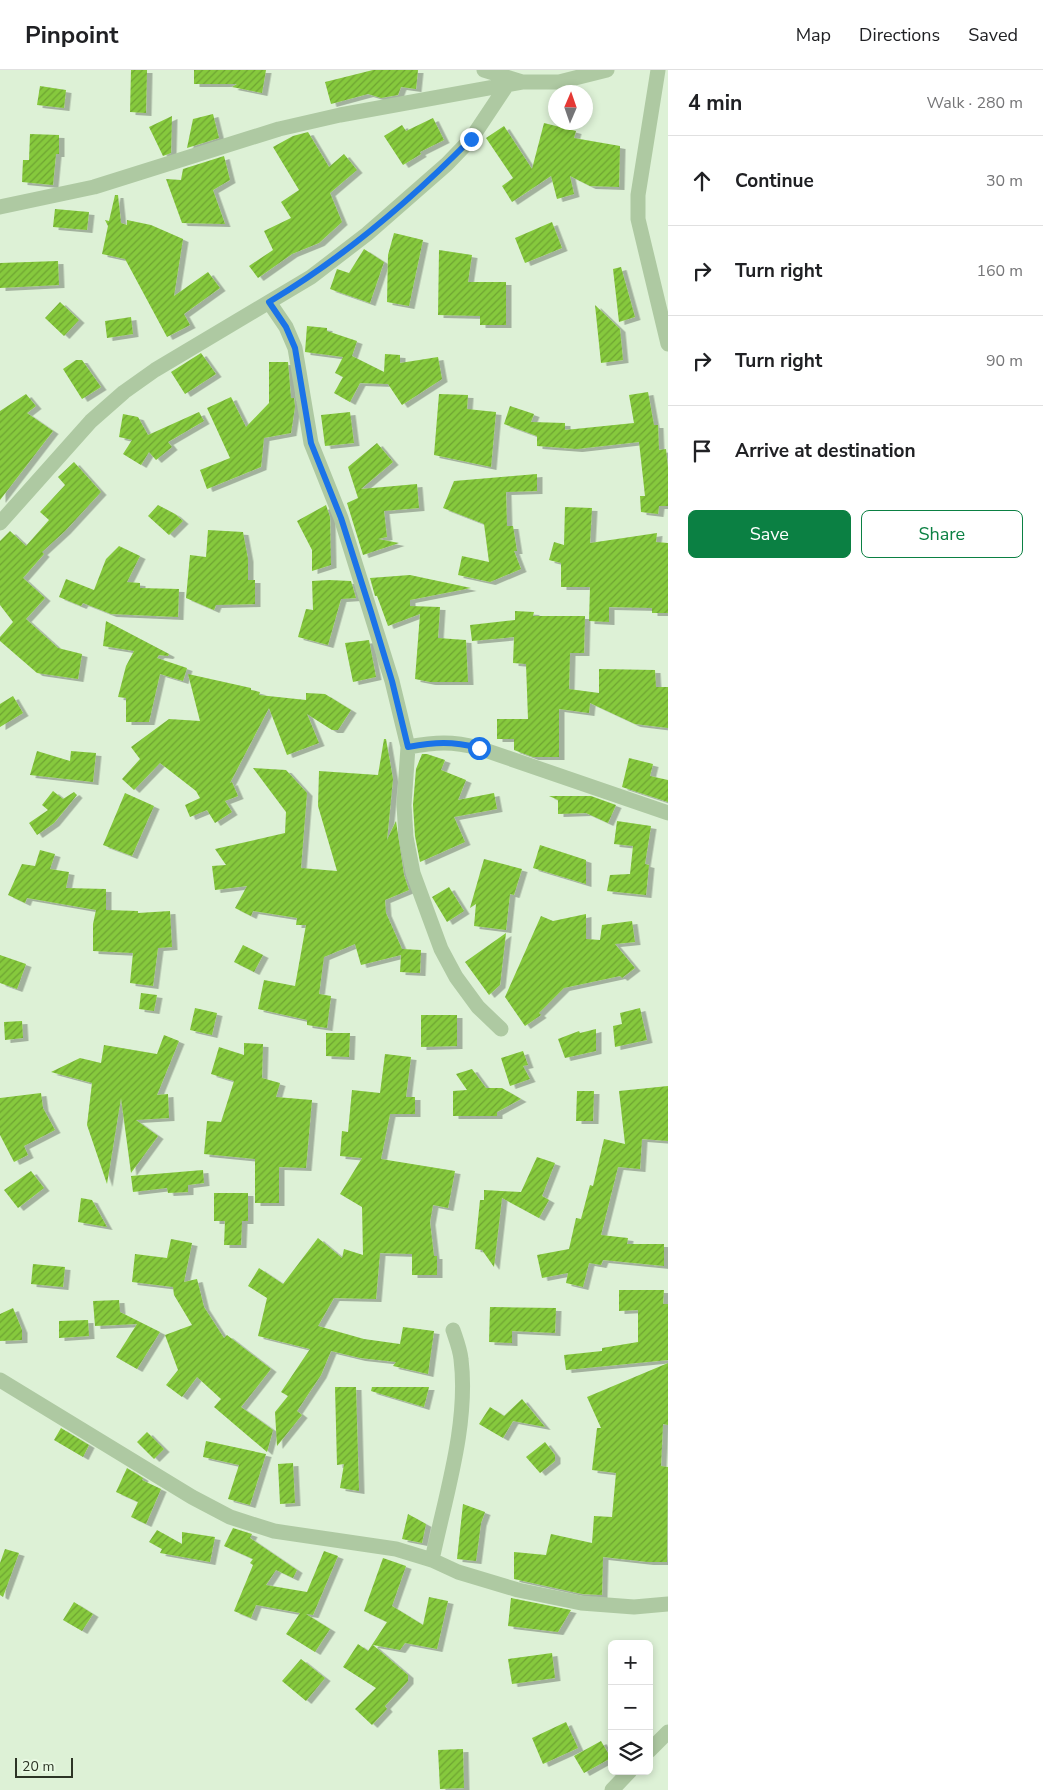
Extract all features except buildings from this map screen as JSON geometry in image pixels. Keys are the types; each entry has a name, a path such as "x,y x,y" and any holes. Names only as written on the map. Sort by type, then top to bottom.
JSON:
{"street":[{"path":"484,70 522,82"},
{"path":"0,207 94,187 280,129 340,115 522,82 559,82 608,70"},
{"path":"658,70 638,195 638,219 668,344"},
{"path":"0,523 91,421 124,392 155,370 311,277 342,254 447,164 471,139 507,85"},
{"path":"269,302 286,327 295,348 311,443 341,518 392,681 408,747 404,805 406,837 416,881 441,949 456,977 478,1007 501,1028"},
{"path":"408,747 437,742 456,742 479,748 668,813"},
{"path":"432,1560 459,1432 463,1384 461,1357 453,1330"},
{"path":"0,1380 192,1497 230,1516 274,1531 396,1549 432,1560 466,1575 518,1590 581,1604 634,1607 668,1604"},
{"path":"653,1747 668,1732"},
{"path":"612,1790 626,1775"}],"route":[{"path":"471,139 447,164 367,234 311,277 269,302 286,327 295,348 311,443 341,518 371,612 392,681 408,747 437,742 456,742 479,748"}]}
